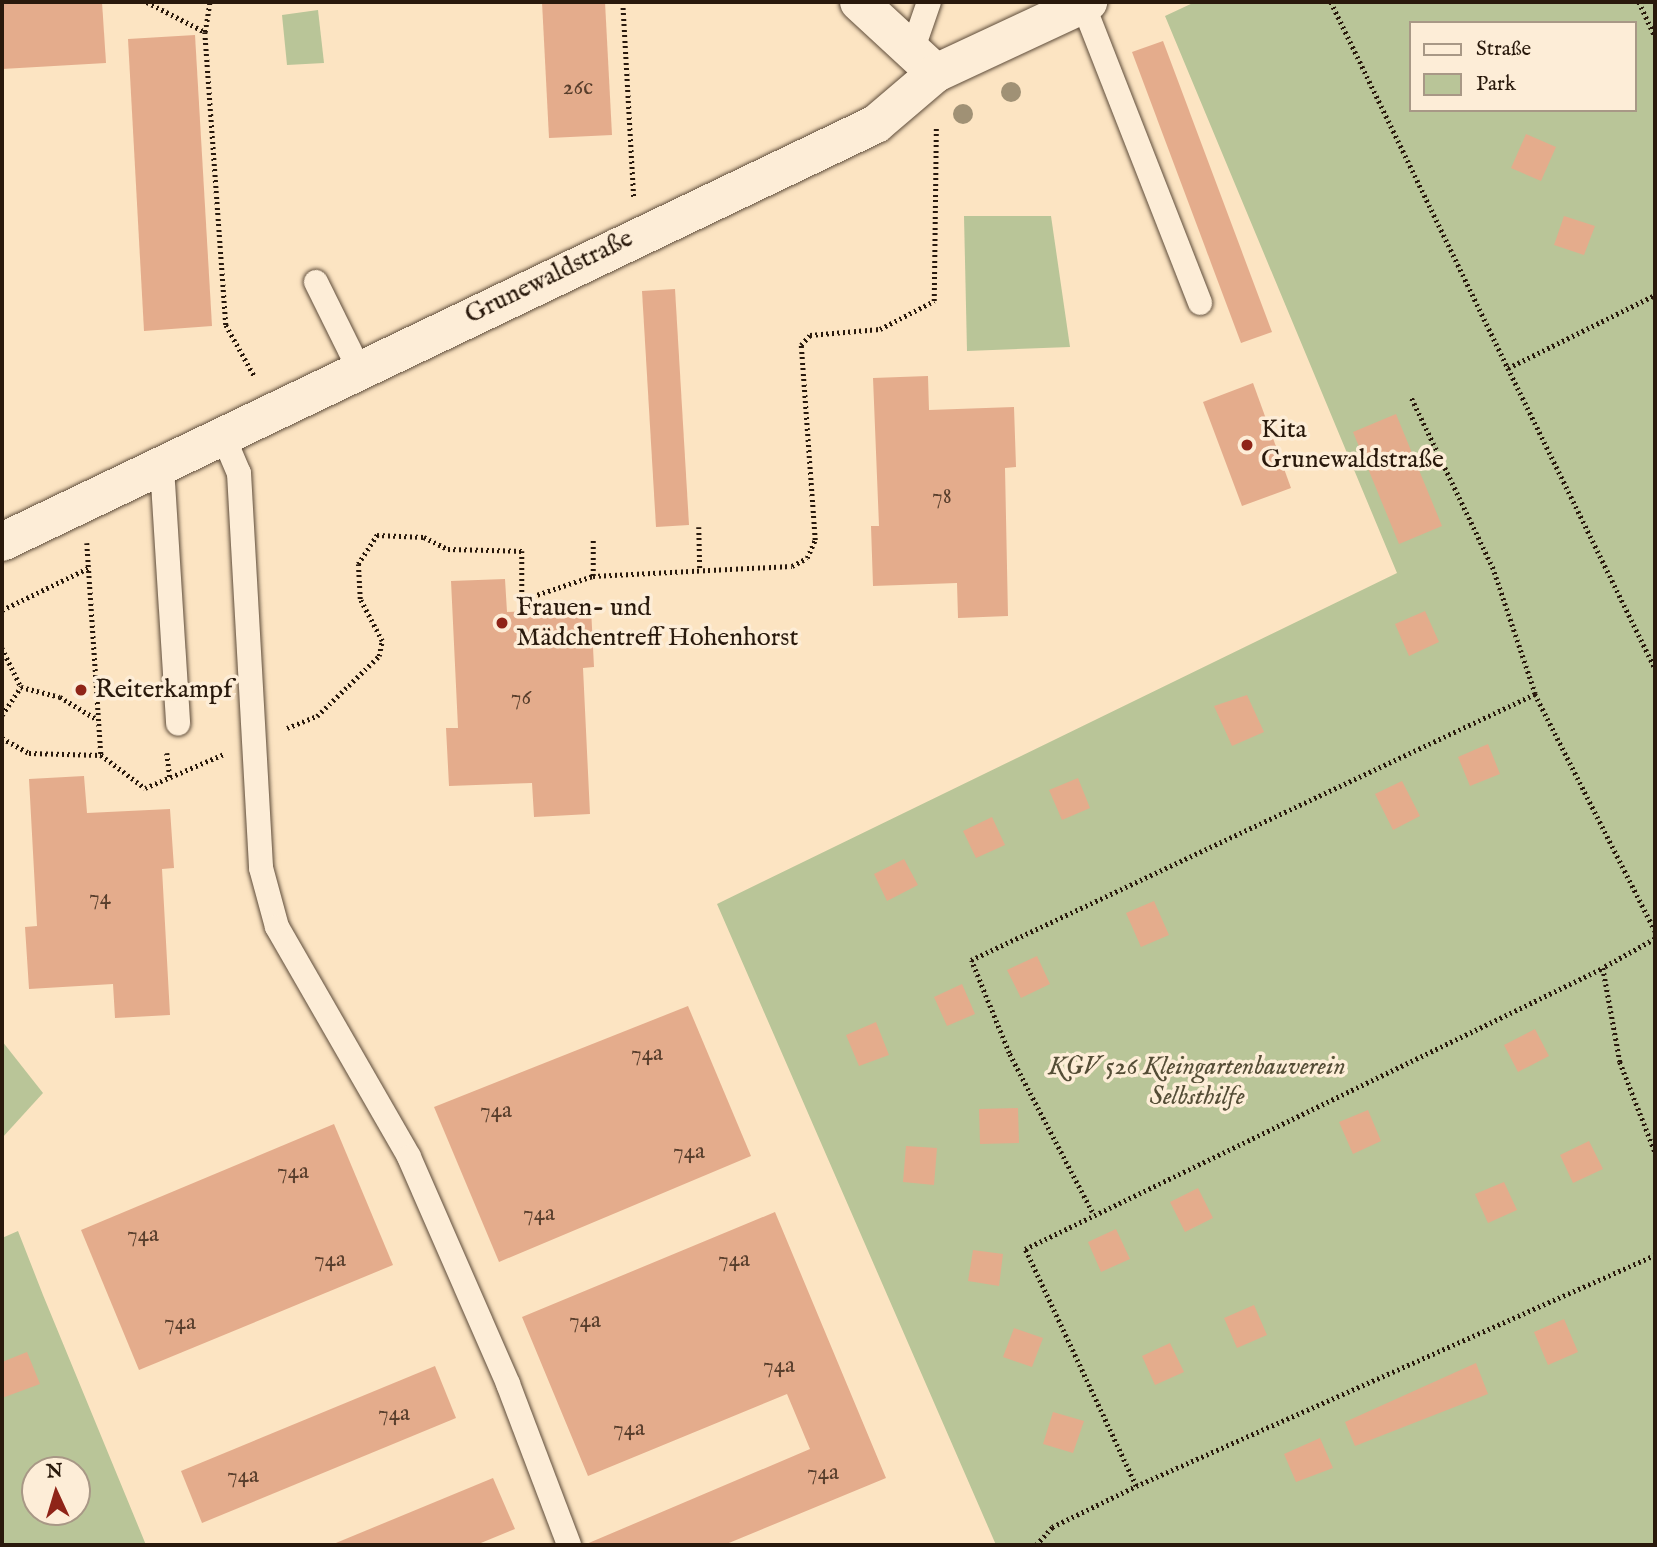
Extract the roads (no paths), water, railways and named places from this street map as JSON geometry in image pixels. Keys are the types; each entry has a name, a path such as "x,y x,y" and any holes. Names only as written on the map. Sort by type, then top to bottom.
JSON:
{"street":[{"path":"859,2 924,62"},
{"name":"Grunewaldstraße","path":"2,542 223,438 645,231 876,124 924,62 1086,3"}],"lane":[{"path":"924,62 929,2"},
{"path":"1086,3 1200,303"},
{"path":"316,282 359,369"},
{"path":"223,438 239,473 261,868 277,927 409,1157 508,1384 569,1545"},
{"path":"162,467 178,724"}],"place":[{"name":"Kita Grunewaldstraße","path":"1247,445"},
{"name":"Frauen- und Mädchentreff Hohenhorst","path":"502,623"},
{"name":"Reiterkampf","path":"81,690"}],"park label":[{"name":"KGV 526 Kleingartenbauverein Selbsthilfe","path":"1197,1082"}]}
